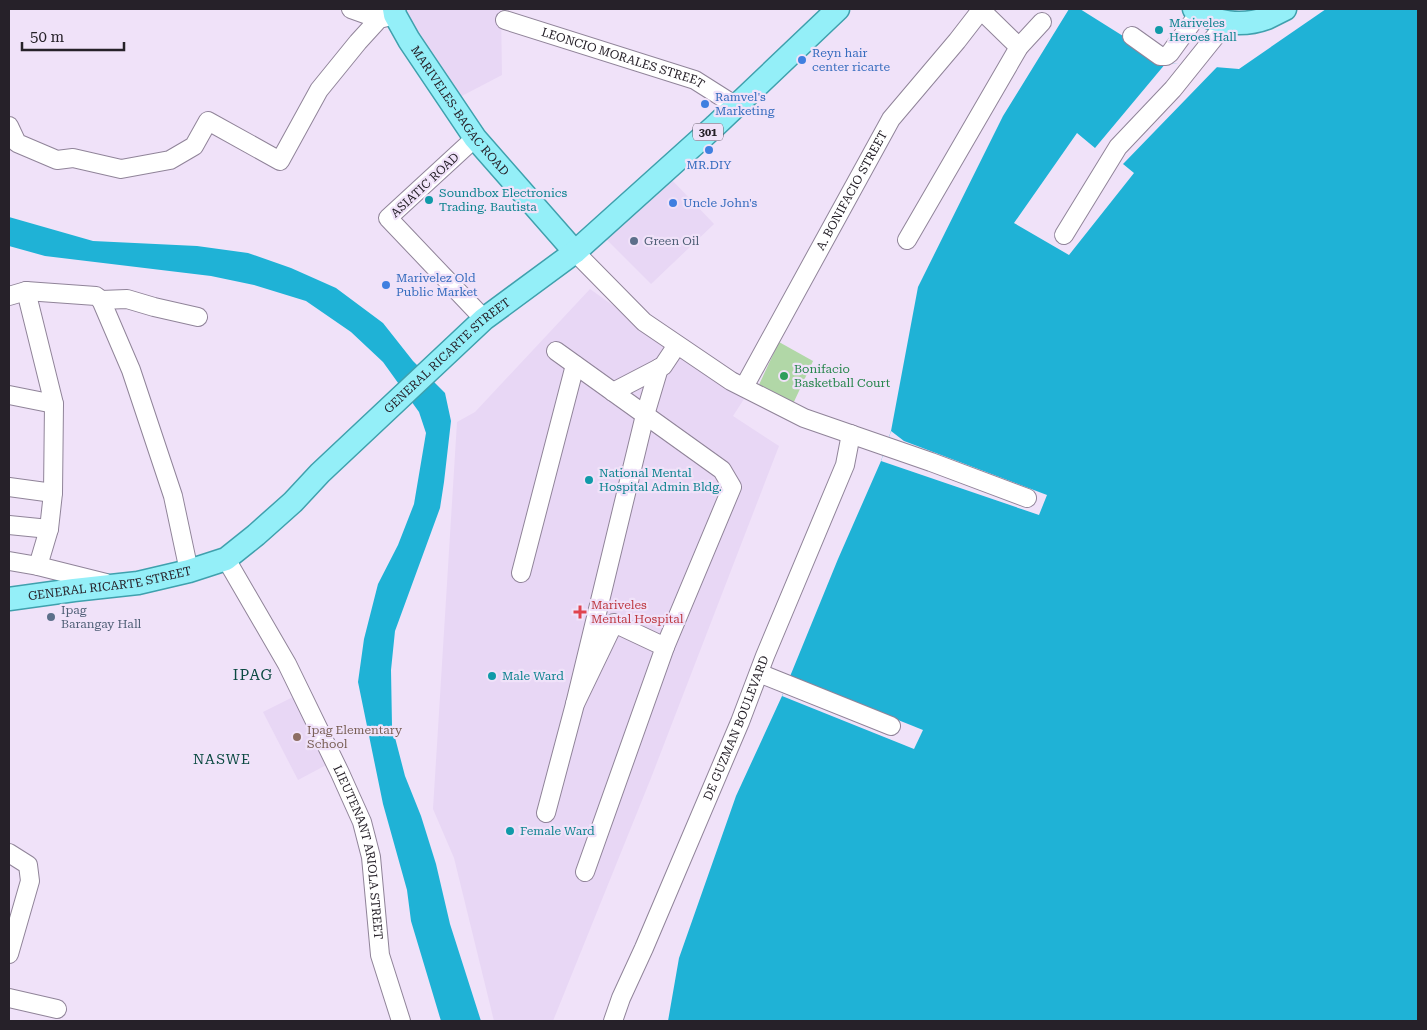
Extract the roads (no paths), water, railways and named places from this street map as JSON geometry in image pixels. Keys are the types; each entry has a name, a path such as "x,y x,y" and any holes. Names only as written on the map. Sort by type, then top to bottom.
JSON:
{"main road":[{"name":"GENERAL RICARTE STREET","path":"9,599 138,583 189,571 226,559 293,502 320,473 484,319 575,252 736,106 838,9"},
{"path":"1197,11 1205,17 1226,23 1244,23 1266,18 1285,9"},
{"name":"MARIVELES-BAGAC ROAD","path":"389,14 409,40 475,138 575,252"}],"street":[{"path":"351,9 389,14"},
{"path":"981,9 1020,47"},
{"name":"A. BONIFACIO STREET","path":"744,387 891,119 957,41 981,9"},
{"path":"1132,36 1160,56 1166,56 1197,11"},
{"path":"9,126 17,143 57,160 73,158 121,169 170,160 194,146 208,121 280,161 319,90 358,42 389,14"},
{"name":"LEONCIO MORALES STREET","path":"505,20 695,80 736,106"},
{"path":"907,240 1020,47 1042,22"},
{"path":"1064,235 1118,147 1173,89 1226,23"},
{"name":"ASIATIC ROAD","path":"475,138 388,218 484,319"},
{"path":"575,252 644,322 731,381 804,418 1027,498"},
{"path":"38,566 49,529 53,493 54,404 17,293 96,296 101,300 131,370 173,496 189,571"},
{"path":"101,300 127,299 198,317"},
{"path":"613,392 663,366 677,345"},
{"path":"556,351 722,470 732,487 665,647 585,872"},
{"path":"521,573 576,365"},
{"path":"546,813 659,368"},
{"path":"9,395 54,404"},
{"name":"DE GUZMAN BOULEVARD","path":"613,1021 621,998 732,741 845,465 851,434"},
{"path":"9,487 53,493"},
{"path":"9,525 49,529"},
{"name":"LIEUTENANT ARIOLA STREET","path":"226,559 287,664 362,822 371,857 380,955 401,1021"},
{"path":"9,561 38,566 113,585"},
{"path":"575,704 614,622 665,647"},
{"path":"759,673 891,726"},
{"path":"9,853 28,865 30,881 9,954"},
{"path":"9,998 57,1009"}],"water":[{"path":"1069,9 1080,9 1166,63 1239,69 1326,9 1418,9 1418,1021 668,1021 679,958 736,796 782,696 838,559 881,461 891,431 918,287 1003,116"},
{"path":"9,217 93,241 197,246 248,253 291,268 336,288 383,323 413,361 445,393 451,421 440,508 395,631 391,670 392,726 405,776 421,816 436,864 450,924 481,1021 441,1021 411,921 407,890 383,804 358,682 364,639 378,584 398,545 414,504 426,433 419,412 383,362 351,332 306,301 254,285 211,276 45,256 9,246"}],"place":[{"name":"Mariveles Heroes Hall","path":"1159,30"},
{"name":"Reyn hair center ricarte","path":"802,60"},
{"name":"Ramvel's Marketing","path":"705,104"},
{"name":"MR.DIY","path":"709,150"},
{"name":"Soundbox Electronics Trading. Bautista","path":"429,200"},
{"name":"Uncle John's","path":"673,203"},
{"name":"Green Oil","path":"634,241"},
{"name":"Marivelez Old Public Market","path":"386,285"},
{"name":"Bonifacio Basketball Court","path":"784,376"},
{"name":"National Mental Hospital Admin Bldg.","path":"589,480"},
{"name":"Mariveles Mental Hospital","path":"580,612"},
{"name":"Ipag Barangay Hall","path":"51,617"},
{"name":"Male Ward","path":"492,676"},
{"name":"Ipag Elementary School","path":"297,737"},
{"name":"Female Ward","path":"510,831"}],"district":[{"name":"IPAG","path":"253,675"},
{"name":"NASWE","path":"222,759"}]}
